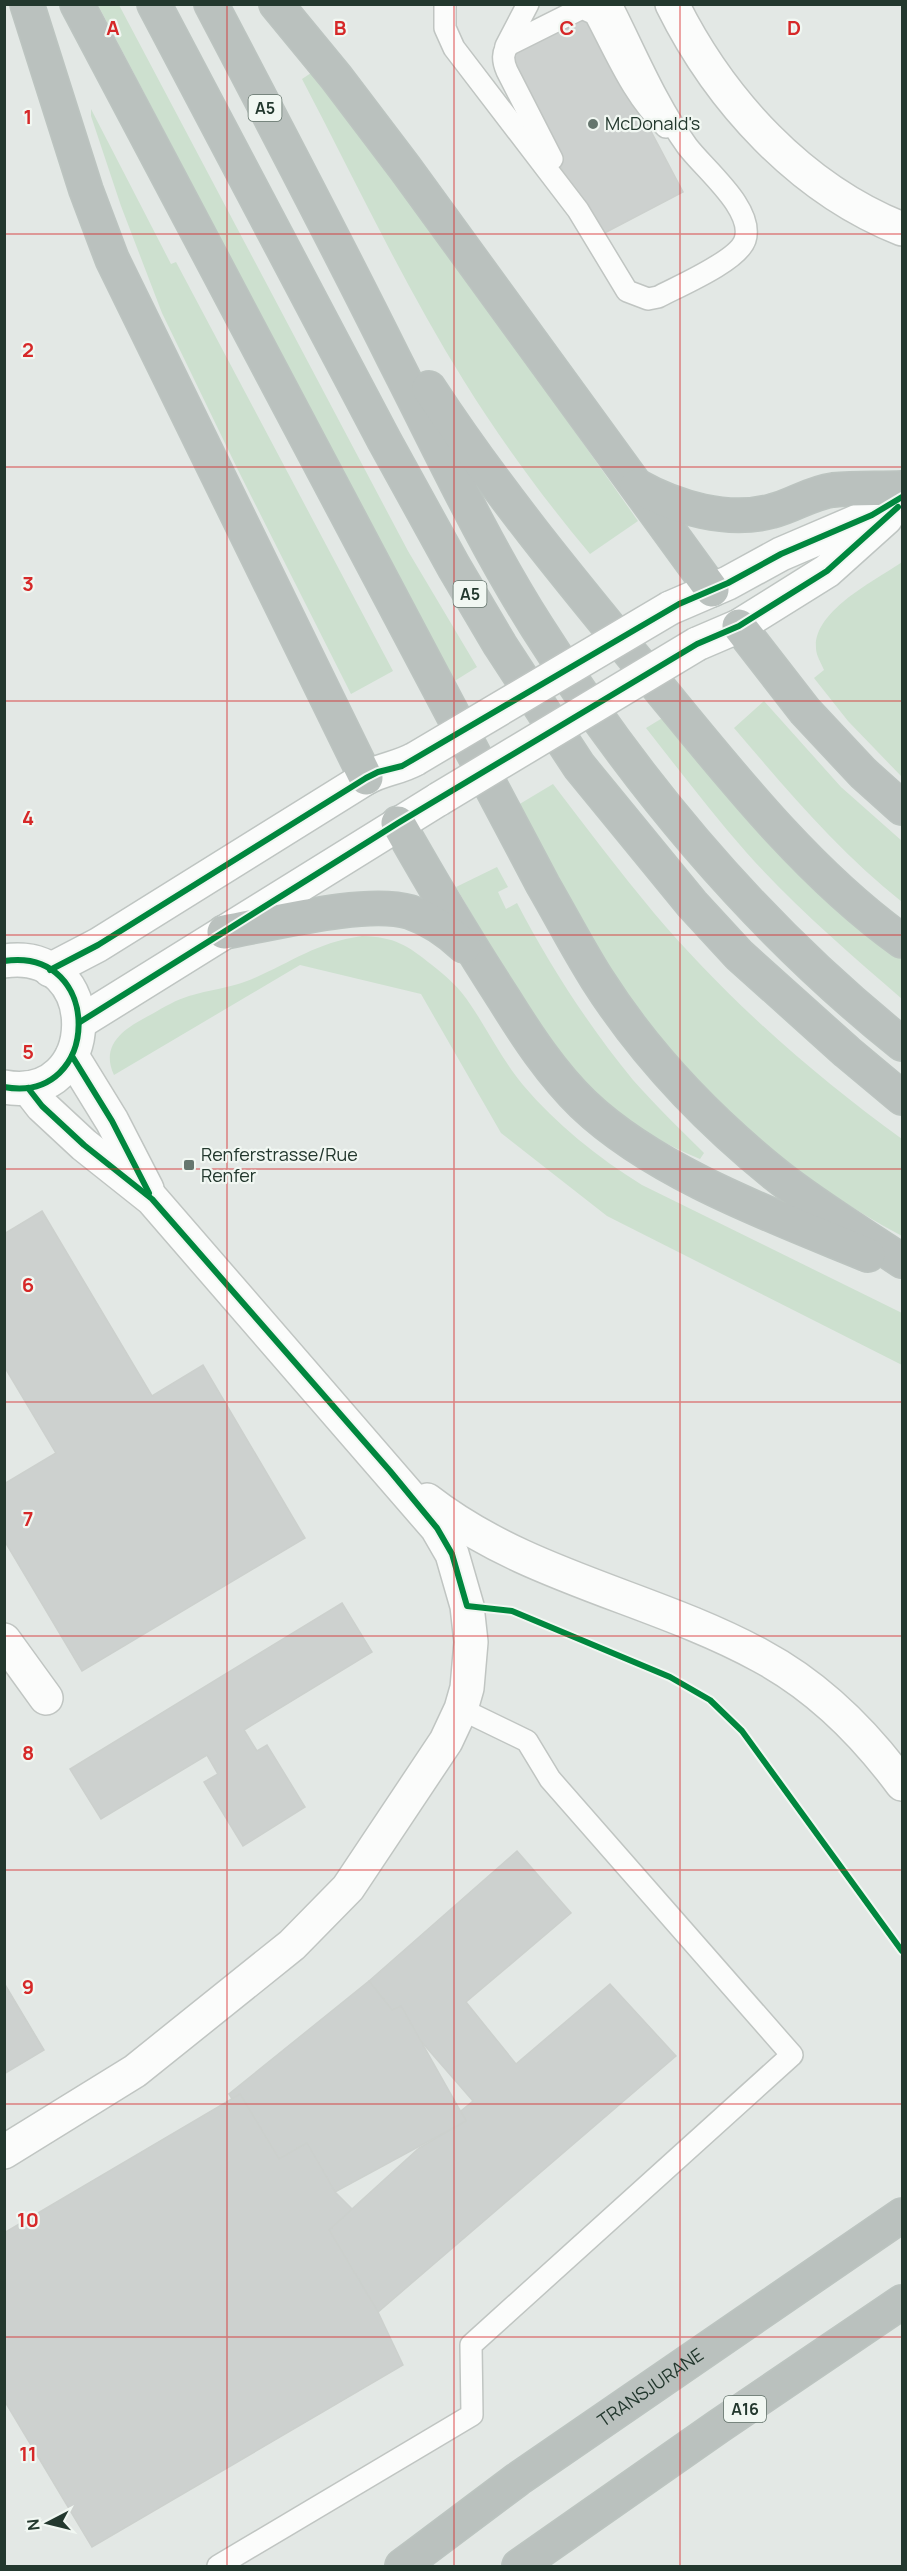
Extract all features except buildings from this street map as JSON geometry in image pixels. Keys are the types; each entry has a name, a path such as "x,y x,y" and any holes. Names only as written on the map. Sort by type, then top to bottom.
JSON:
{"highway":[{"path":"27,4 86,190 112,259 366,778"},
{"path":"77,4 543,885 598,981 647,1046 682,1087 742,1146 810,1199 903,1261"},
{"name":"A5","path":"154,4 384,440 454,567 500,645 579,766 692,904 739,955 832,1039 903,1098"},
{"name":"A5","path":"211,4 320,210 501,566 537,628 620,747 677,823 723,877 834,987 903,1044"},
{"path":"276,4 405,168 712,590"},
{"path":"320,210 470,450 584,597 680,713 801,852 853,901 903,941"},
{"path":"635,485 657,497 693,509 738,515 771,512 809,495 833,490 903,488"},
{"path":"739,626 805,711 863,773 903,808"},
{"path":"398,823 477,957 551,1067 584,1105 648,1153 737,1199 903,1270"},
{"path":"224,932 339,912 397,910 428,920 454,937 477,957"},
{"name":"TRANSJURANE","path":"402,2566 437,2538 581,2436 903,2215"},
{"name":"A16","path":"519,2566 903,2302"}],"street":[{"path":"672,4 687,35 711,70 744,113 774,145 811,177 852,203 903,229"},
{"path":"50,970 98,945 366,778 378,772 402,766 415,759 670,608 712,590 781,554 872,515 903,497"},
{"path":"80,1022 398,823 697,644 739,626 827,571 903,503"},
{"path":"712,590 739,626"},
{"path":"398,823 393,808 415,759"},
{"path":"366,778 423,801 439,799"},
{"path":"4,962 16,960 34,962 62,979 72,992 80,1022 78,1040 66,1066 49,1080 16,1088"},
{"path":"72,1056 112,1121 152,1199"},
{"path":"4,2152 135,2071 292,1946 348,1888 446,1741 461,1709 467,1688 471,1642 467,1606 452,1554 437,1528 152,1199 84,1145 42,1106 16,1088"},
{"path":"390,1471 447,1516 529,1560 752,1651 775,1664 821,1698 844,1719 903,1784"},
{"path":"4,1640 46,1698"}],"lane":[{"path":"445,4 445,28 454,48 578,210"},
{"path":"507,46 578,9 598,8 643,102 652,114 686,145 742,213 746,237 736,254 658,297 648,299 637,297 627,291 578,210 503,61 507,46 528,4"},
{"path":"218,2566 472,2415 471,2345 792,2055 550,1779 527,1741 461,1709"}],"green space":[{"path":"98,5 119,5 408,551 477,667 453,682"},
{"path":"311,73 439,239 638,521 590,554 508,448 442,345 400,270 302,79"},
{"path":"91,109 171,264 176,262 393,671 351,694 162,313 121,206 91,116"},
{"path":"902,562 902,777 848,721 814,678 824,670 816,648 818,634 825,621 848,598"},
{"path":"764,701 841,787 902,841 902,902 835,841 793,797 734,728"},
{"path":"664,717 875,939 902,960 902,999 802,910 733,837 646,728"},
{"path":"553,784 654,913 710,975 803,1061 902,1139 902,1236 823,1188 751,1131 685,1067 655,1031 597,949 518,805"},
{"path":"497,867 508,887 498,892 506,909 517,903 556,972 585,1016 633,1080 704,1153 700,1159 641,1129 601,1100 550,1042 516,992 456,887"},
{"path":"362,936 383,938 400,943 448,978 466,998 508,1065 536,1100 578,1140 609,1163 642,1185 902,1313 902,1365 607,1216 501,1133 421,994 300,965 114,1075 110,1064 113,1045 118,1037 143,1019 184,998 247,981 315,949"}],"cycle path":[{"path":"50,970 98,945 366,778 378,772 402,766 679,604 728,583 781,554 872,515 902,497"},
{"path":"80,1022 398,823 697,644 739,626 827,571 898,507"},
{"path":"4,961 37,963 60,977 74,999 79,1025 74,1051 60,1073 36,1086 4,1087"},
{"path":"72,1056 112,1121 149,1193"},
{"path":"28,1088 42,1106 84,1145 152,1199 390,1471 437,1528 452,1554 467,1606 512,1611 670,1677 710,1700 742,1731 902,1951"}],"place":[{"name":"McDonald's","path":"593,124"},
{"name":"Renferstrasse/Rue Renfer","path":"189,1165"}]}
